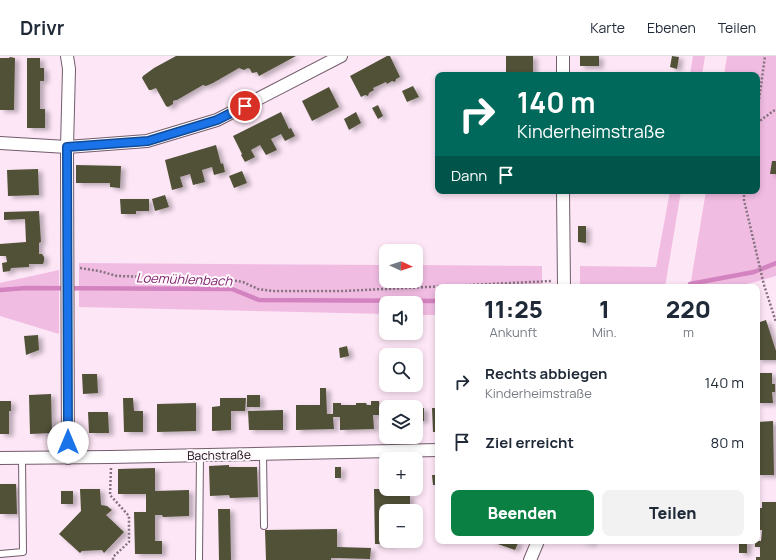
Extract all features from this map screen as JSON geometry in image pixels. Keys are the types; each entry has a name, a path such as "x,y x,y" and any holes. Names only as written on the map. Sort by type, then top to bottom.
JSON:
{"street":[{"path":"67,56 69,69 67,147 68,458"},
{"path":"0,143 67,147 148,141 217,120 341,56"},
{"path":"563,56 563,72"},
{"path":"563,194 564,284"},
{"name":"Bachstraße","path":"0,458 68,458 435,450"},
{"path":"530,560 537,544"}],"lane":[{"path":"263,454 264,526"},
{"path":"200,455 200,560"},
{"path":"0,554 23,552 22,458"}],"path":[{"path":"760,93 765,56"},
{"path":"760,121 776,109"},
{"path":"744,194 744,200 764,285 776,322"},
{"path":"68,265 117,276 225,279 243,282 258,289 273,291 343,292 435,289"},
{"path":"111,457 110,495 129,516 129,542 113,557 113,560"}],"shaded area":[{"path":"693,56 705,56 702,72 690,72"},
{"path":"727,56 776,56 776,276 746,284 690,284 706,194 760,194 760,72 724,72"},
{"path":"669,194 680,194 666,284 580,284 580,266 656,267"},
{"path":"79,263 379,265 379,288 423,288 423,265 542,266 542,284 435,284 435,315 423,315 423,296 379,296 379,314 79,307"},
{"path":"59,270 59,334 0,316 0,283"}],"building":[{"path":"176,56 296,56 259,76 257,72 252,73 248,68 244,70 239,68 213,83 206,86 203,85 173,101 173,104 168,107 156,88 149,90 142,78 154,68"},
{"path":"387,56 390,56 400,77 396,79 395,82 392,81 387,84 386,82 373,88 374,90 369,93 368,96 365,95 361,97 350,76"},
{"path":"506,56 533,56 533,72 506,72"},
{"path":"580,56 599,56 599,66 580,66"},
{"path":"672,56 679,57 677,69 670,67"},
{"path":"0,58 15,58 14,110 0,110"},
{"path":"27,58 40,58 40,68 44,68 44,81 40,81 40,109 45,109 45,128 27,128"},
{"path":"413,86 419,97 407,102 402,91"},
{"path":"329,87 339,107 312,121 302,101"},
{"path":"378,105 383,116 378,119 372,108"},
{"path":"281,112 289,129 291,128 295,136 285,141 281,134 271,139 277,150 266,155 260,145 251,150 255,157 245,162 233,136"},
{"path":"356,112 361,123 349,130 344,119"},
{"path":"216,145 221,164 223,163 225,172 214,175 212,167 202,170 205,182 193,185 190,174 180,177 183,187 172,190 165,160"},
{"path":"772,161 776,161 776,174 770,174"},
{"path":"76,165 121,166 120,188 110,187 110,183 76,183"},
{"path":"38,169 39,195 8,196 7,170"},
{"path":"242,171 247,183 234,188 229,176"},
{"path":"165,195 169,207 155,211 152,199"},
{"path":"120,199 149,199 149,211 136,211 136,214 121,214"},
{"path":"39,211 41,242 39,243 39,254 42,254 44,257 43,264 29,264 29,267 11,268 10,271 3,272 2,263 7,262 6,256 0,256 0,244 26,242 25,219 4,220 4,212"},
{"path":"578,226 586,226 586,243 578,242"},
{"path":"766,320 776,351 776,360 760,360 760,322"},
{"path":"38,335 39,350 26,355 24,336"},
{"path":"347,346 349,356 340,358 339,348"},
{"path":"760,373 772,373 772,384 775,384 775,392 772,392 773,403 760,403"},
{"path":"82,374 97,374 98,393 83,394"},
{"path":"320,388 326,388 327,414 333,414 333,403 341,403 341,405 356,405 356,403 366,403 367,405 371,405 371,401 379,401 379,415 373,415 374,429 340,430 340,417 333,417 334,429 296,430 296,405 320,405"},
{"path":"51,394 52,433 30,434 29,395"},
{"path":"247,395 260,395 260,407 247,407"},
{"path":"123,398 133,398 134,411 143,411 143,432 124,432"},
{"path":"220,398 246,398 245,411 231,411 231,430 212,431 212,407 220,406"},
{"path":"0,401 11,401 11,411 9,411 9,434 0,434"},
{"path":"196,403 196,431 157,432 157,404"},
{"path":"423,408 424,408 423,421"},
{"path":"432,408 435,408 435,432 433,432"},
{"path":"283,410 283,430 249,430 248,411"},
{"path":"88,412 108,412 109,433 89,433"},
{"path":"773,421 774,475 760,475 760,422"},
{"path":"229,465 229,467 257,467 258,497 230,498 229,495 210,496 209,466"},
{"path":"335,467 341,467 341,478 335,478"},
{"path":"155,468 155,491 189,490 189,516 163,517 162,515 155,515 155,541 162,541 162,554 135,554 134,512 146,512 146,494 118,494 118,469"},
{"path":"432,475 435,475 435,485 433,485"},
{"path":"0,484 16,484 17,514 0,514"},
{"path":"80,489 100,489 101,505 107,506 112,510 106,515 124,532 104,553 102,550 82,551 80,553 59,534 81,511"},
{"path":"374,489 379,489 379,496 410,496 410,504 379,504 379,544 375,544"},
{"path":"61,491 73,491 73,504 61,504"},
{"path":"762,502 776,502 776,560 756,560 756,557 760,557 760,547 755,547 755,544 760,544 761,541 762,530 760,530 760,508 762,508"},
{"path":"218,509 230,509 231,560 219,560"},
{"path":"337,529 337,547 371,548 370,559 331,558 331,560 266,560 265,530"},
{"path":"498,544 518,544 515,550"},
{"path":"739,544 747,544 747,553 739,553"}],"waterway":[{"name":"Loemühlenbach","path":"690,284 754,272 776,263"},
{"name":"Loemühlenbach","path":"0,290 26,288 232,289 259,300 435,301"}],"route":[{"path":"68,442 67,147 148,141 217,120 245,106"}]}
